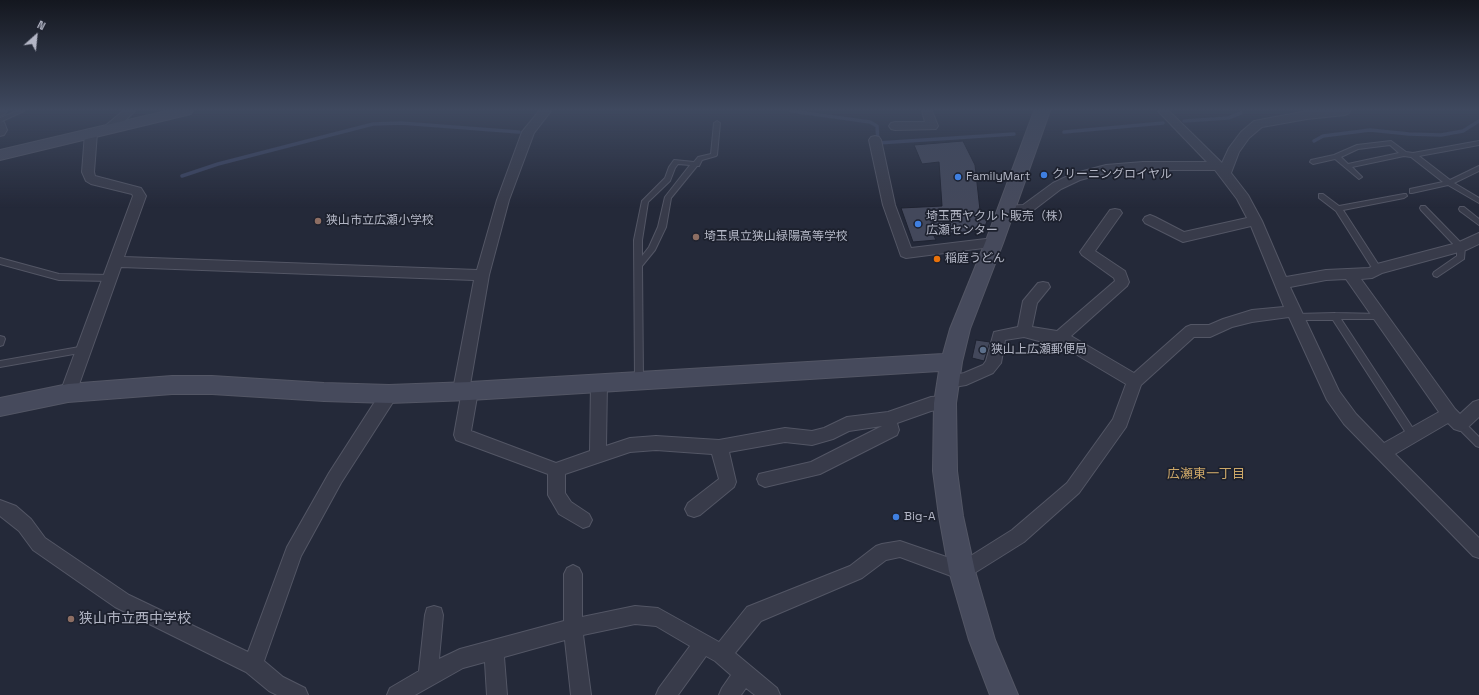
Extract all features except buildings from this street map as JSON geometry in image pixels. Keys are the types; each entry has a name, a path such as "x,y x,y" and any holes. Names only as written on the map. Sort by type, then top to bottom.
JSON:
{"street":[{"path":"0,155 48,143"},
{"path":"68,393 140,196 136,191 95,181 90,178 88,172 90,143"},
{"path":"524,143 503,200 482,275 466,390 462,435 556,470 630,445 656,443 719,447 785,435 812,438 827,434 848,424 888,419 931,404 948,382"},
{"path":"875,143 889,204 906,253 994,242"},
{"path":"1004,695 982,640 962,572 951,516 945,471 944,437 948,382 960,329 1030,143"},
{"path":"1196,143 1221,169 1243,198 1255,222 1294,314 1333,395 1350,418 1479,550"},
{"path":"1221,169 1239,143"},
{"path":"1006,209 1026,209 1057,186 1076,177 1106,169 1143,166 1221,169"},
{"path":"1060,337 1122,282 1120,275 1087,252 1115,213"},
{"path":"1150,220 1182,237 1255,222"},
{"path":"1281,283 1326,275 1372,273 1377,269 1461,247 1479,238"},
{"path":"117,262 482,275"},
{"path":"1350,274 1378,316 1455,419"},
{"path":"1024,331 1030,301 1043,287"},
{"path":"962,572 1018,536 1073,488 1120,422 1136,381 1191,331 1210,331 1228,323 1252,316 1294,314"},
{"path":"0,407 68,393 136,386 212,385 324,392 389,394 639,380 948,382 966,379 988,369 993,363 999,336 1024,331 1039,335 1060,337 1136,381"},
{"path":"598,457 600,383"},
{"path":"253,664 293,552 335,478 389,394"},
{"path":"1383,452 1413,436 1455,419 1479,407"},
{"path":"765,479 814,469 891,430 888,419"},
{"path":"694,509 728,482 719,447"},
{"path":"556,470 557,495 565,508 583,520"},
{"path":"0,508 10,512 25,524 39,544 122,601 253,664 276,684 298,695"},
{"path":"722,654 754,614 856,572 882,552 900,549 962,572"},
{"path":"573,574 573,628 581,695"},
{"path":"397,695 428,676 460,660 573,628 635,614 658,617 704,643 722,654 770,695"},
{"path":"428,676 434,615"},
{"path":"666,695 704,643"},
{"path":"494,650 497,695"},
{"path":"729,695 745,673"}],"lane":[{"path":"638,266 652,248 662,227 668,197 697,164 700,158 714,155 715,143"},
{"path":"1313,162 1336,156 1357,147 1387,143"},
{"path":"1392,143 1404,154"},
{"path":"1348,166 1404,154 1413,155 1477,143"},
{"path":"1413,155 1449,183 1479,201"},
{"path":"1336,156 1359,177"},
{"path":"639,380 638,240 645,201 668,179 672,167 676,162 697,164"},
{"path":"1412,191 1449,183 1479,168"},
{"path":"1321,196 1338,209 1377,269"},
{"path":"1338,209 1404,196"},
{"path":"1423,208 1461,247 1461,257 1437,274"},
{"path":"1462,209 1479,223"},
{"path":"0,261 60,278 111,278"},
{"path":"1294,314 1378,316"},
{"path":"1335,316 1413,436"},
{"path":"0,340 1,339 0,343"},
{"path":"0,364 85,349"},
{"path":"1455,419 1479,443"}],"waterway":[{"path":"182,176 218,164 298,143"}],"place":[{"name":"クリーニングロイヤル","path":"1044,175"},
{"name":"FamilyMart","path":"958,177"},
{"name":"狭山市立広瀬小学校","path":"318,221"},
{"name":"埼玉西ヤクルト販売（株） 広瀬センター","path":"918,224"},
{"name":"埼玉県立狭山緑陽高等学校","path":"696,237"},
{"name":"稲庭うどん","path":"937,259"},
{"name":"狭山上広瀬郵便局","path":"983,350"},
{"name":"Big-A","path":"896,517"},
{"name":"狭山市立西中学校","path":"71,619"}],"district":[{"name":"広瀬東一丁目","path":"1206,474"}]}
